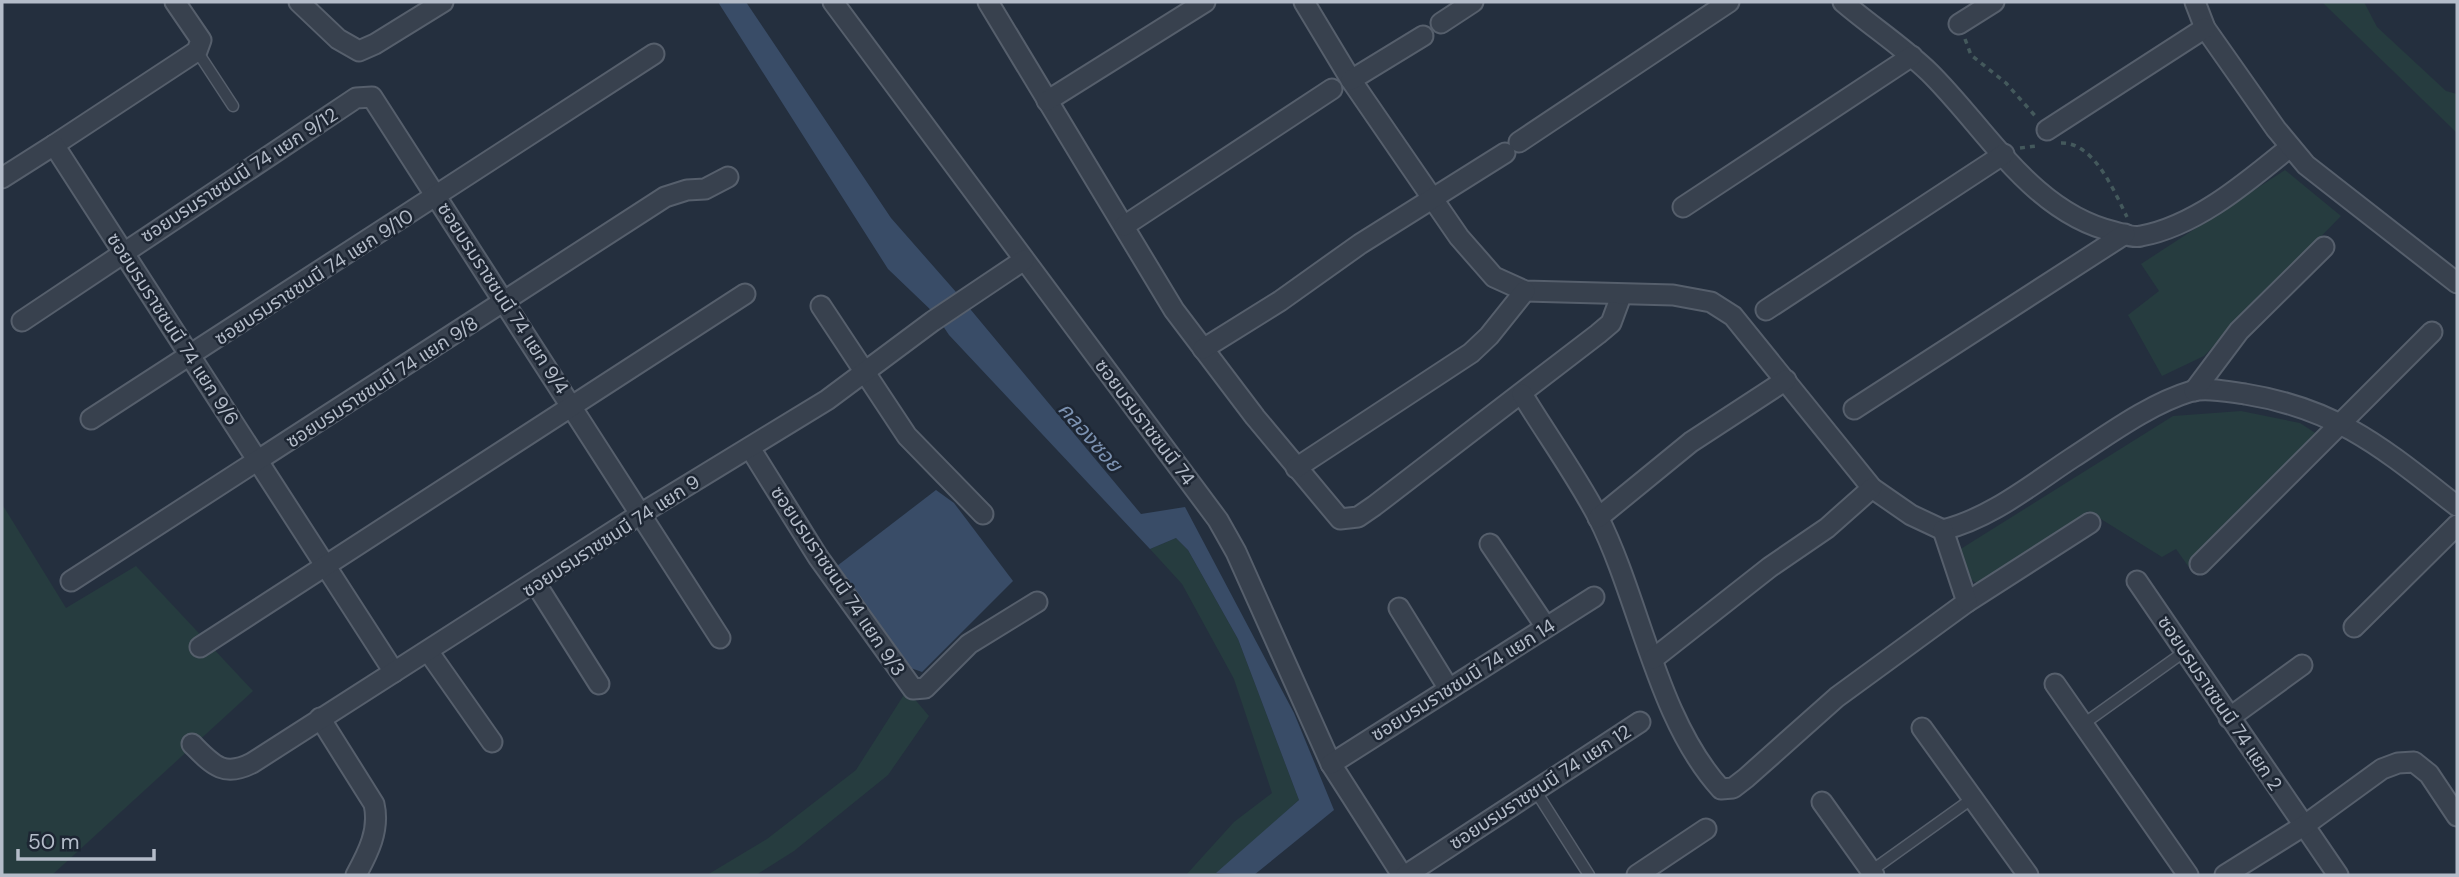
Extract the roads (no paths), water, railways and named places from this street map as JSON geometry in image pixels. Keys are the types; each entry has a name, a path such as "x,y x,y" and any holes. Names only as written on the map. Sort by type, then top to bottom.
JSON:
{"street":[{"path":"2,178 197,51 201,40 198,32 175,2"},
{"path":"299,2 338,39 359,51 443,2"},
{"name":"ซอยบรมราชชนนี 74","path":"833,2 1218,520 1236,552 1331,764 1404,875"},
{"path":"988,2 1174,310 1296,468 1340,519 1358,517 1522,394 1611,323 1622,296"},
{"path":"1047,101 1205,2"},
{"path":"1304,2 1352,80 1435,198 1459,237 1494,277 1525,291 1622,296 1673,295 1711,302 1733,316 1872,488 1911,515 1943,530 1986,514 2145,412 2194,391 2223,391 2287,401 2340,422 2394,455 2457,506"},
{"path":"1441,23 1473,2"},
{"path":"1203,349 1730,2"},
{"path":"1843,2 1912,56 2030,184 2062,210 2100,228 2131,236"},
{"path":"1959,24 1994,2"},
{"path":"2195,2 2205,28 2290,147 2306,164 2457,284"},
{"path":"2047,138 2205,28"},
{"path":"1352,80 1423,36"},
{"name":"ซอยบรมราชชนนี 74 แยก 9/10","path":"91,419 654,54"},
{"path":"1683,206 1912,56"},
{"path":"1124,226 1332,89"},
{"name":"ซอยบรมราชชนนี 74 แยก 9/4","path":"356,98 372,97 720,638"},
{"name":"ซอยบรมราชชนนี 74 แยก 9/12","path":"22,321 356,98"},
{"name":"ซอยบรมราชชนนี 74 แยก 9/6","path":"54,145 394,672"},
{"path":"1854,409 2131,236 2169,228 2200,212 2255,175 2290,147"},
{"path":"1766,310 2002,152"},
{"name":"ซอยบรมราชชนนี 74 แยก 9/8","path":"71,581 259,463 665,197 687,190 705,189 729,177"},
{"path":"2194,391 2239,331 2324,247"},
{"name":"ซอยบรมราชชนนี 74 แยก 9","path":"192,744 216,768 225,771 239,769 536,584 642,513 827,400 933,321 1024,260"},
{"path":"1296,468 1471,353 1525,291"},
{"path":"200,647 745,294"},
{"path":"821,306 907,436 983,514"},
{"path":"2200,564 2432,332"},
{"path":"1598,518 1691,442 1786,380"},
{"path":"1522,394 1598,518 1676,716 1707,774 1721,789 1733,788 1837,696 1967,602 2090,523"},
{"name":"ซอยบรมราชชนนี 74 แยก 9/3","path":"750,448 818,557 913,689 925,688 969,644 1037,602"},
{"path":"1653,659 1770,567 1827,528 1872,488"},
{"path":"2354,627 2457,526"},
{"path":"1943,530 1967,602"},
{"path":"1490,544 1546,627"},
{"name":"ซอยบรมราชชนนี 74 แยก 2","path":"2137,581 2338,875"},
{"path":"536,584 598,684"},
{"name":"ซอยบรมราชชนนี 74 แยก 14","path":"1331,764 1594,597"},
{"path":"1399,608 1449,689"},
{"path":"428,651 492,742"},
{"path":"2229,718 2302,665"},
{"path":"2055,684 2188,875"},
{"path":"320,718 374,804 377,817 375,833 356,875"},
{"name":"ซอยบรมราชชนนี 74 แยก 12","path":"1404,875 1640,722"},
{"path":"1922,728 2028,875"},
{"path":"2225,875 2305,825 2382,769 2398,763 2414,762 2429,774 2457,816"},
{"path":"1822,802 1872,873"},
{"path":"1637,875 1706,829"}],"lane":[{"path":"197,51 233,106"},
{"path":"2082,724 2184,652"},
{"path":"1535,790 1589,875"},
{"path":"1872,873 1974,798"}],"water":[{"path":"718,2 746,2 891,218 1141,514 1185,507 1294,713 1334,810 1254,875 1216,873 1299,800 1238,639 1188,550 1176,538 1150,549 949,335 935,314 888,269"},
{"path":"936,490 954,503 1013,581 922,672 908,667 837,566"}],"water label":[{"name":"คลองซอย","path":"1090,437"}]}
